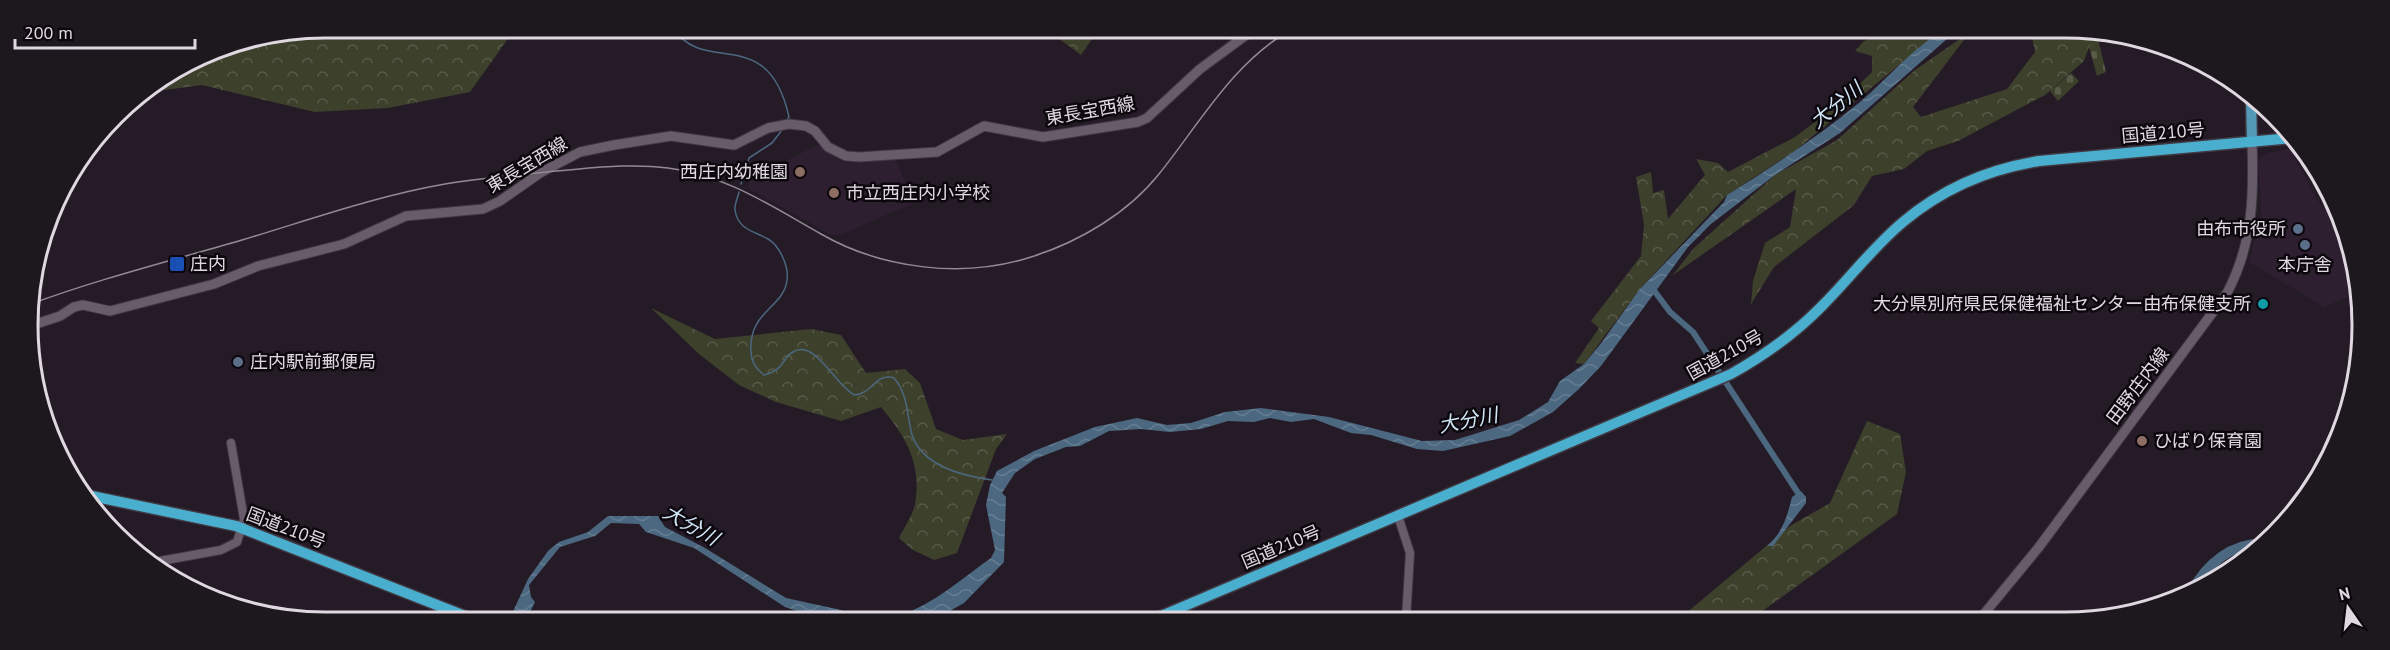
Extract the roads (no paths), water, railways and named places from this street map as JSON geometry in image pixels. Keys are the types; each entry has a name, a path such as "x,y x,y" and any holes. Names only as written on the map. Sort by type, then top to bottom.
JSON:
{"highway":[{"name":"国道210号","path":"1171,612 1731,374 1767,352 1805,322 1892,232 1931,201 1972,180 2028,163 2284,139"},
{"name":"国道210号","path":"95,497 243,528 455,612"}],"main road":[{"name":"東長宝西線","path":"38,323 60,316 74,307 83,305 110,311 214,284 258,266 344,244 406,216 483,209 500,201 540,173 580,152 614,145 671,136 726,146 734,145 768,128 789,124 806,126 815,131 828,147 846,156 859,157 938,152 984,126 1043,137 1138,122 1147,118 1200,69 1242,38"},
{"path":"2252,107 2252,142"},
{"name":"田野庄内線","path":"1986,612 2039,547 2228,293 2244,254 2251,222 2252,142"}],"street":[{"path":"161,561 228,548 237,542 243,528 243,509 231,443"},
{"path":"1398,516 1410,553 1406,612"}],"water":[{"path":"1932,38 1948,38 1840,133 1775,175 1711,224 1688,247 1601,366 1553,412 1510,436 1443,451 1417,449 1371,435 1351,433 1314,419 1291,422 1270,418 1254,422 1228,421 1201,429 1170,432 1141,429 1109,431 1080,446 1066,447 1035,459 1015,473 1002,493 1006,497 1004,562 964,603 948,612 908,612 955,585 991,558 995,550 986,505 990,485 997,471 1034,451 1095,427 1137,418 1167,425 1191,423 1225,412 1261,408 1329,417 1422,441 1455,440 1519,420 1548,402 1560,381 1584,364 1639,290 1724,202 1727,195 1828,127 1860,102"},
{"path":"1801,491 1806,497 1806,503 1773,546 1767,546 1784,524 1792,497"},
{"path":"608,516 658,516 665,527 705,548 786,598 844,612 800,612 785,607 694,548 646,532 639,524 611,523 595,536 560,547 529,585 531,597 535,602 530,612 513,612 528,579 548,551 559,542 588,532"}],"waterway":[{"path":"682,38 702,49 752,60 767,70 779,88 789,117 786,121"},
{"path":"741,184 749,158 772,143 782,130"},
{"path":"739,192 735,208 739,222 747,229 772,242 783,257 787,269 787,280 780,297 755,327 751,352 752,359 759,370 764,375 771,373 789,355 801,350 818,358 848,391 855,395 866,391 878,380 894,378 904,396 911,431 923,453 932,461 956,472 992,480"},
{"path":"1653,289 1670,312 1693,332 1798,493"},
{"path":"2199,579 2221,557 2250,545"}],"railway":[{"path":"38,301 343,209 419,189 473,180 612,166 668,168 709,177 748,193 845,246 897,262 951,269 1005,264 1049,251 1067,243 1101,225 1133,201 1159,174 1234,77 1278,38"}],"place":[{"name":"西庄内幼稚園","path":"800,172"},
{"name":"市立西庄内小学校","path":"834,193"},
{"name":"由布市役所","path":"2298,229"},
{"name":"本庁舎","path":"2305,245"},
{"name":"庄内","path":"177,264"},
{"name":"大分県別府県民保健福祉センター由布保健支所","path":"2263,304"},
{"name":"庄内駅前郵便局","path":"238,362"},
{"name":"ひばり保育園","path":"2142,441"}],"water label":[{"name":"大分川","path":"1836,105"},
{"name":"大分川","path":"1468,420"},
{"name":"大分川","path":"691,525"}]}
